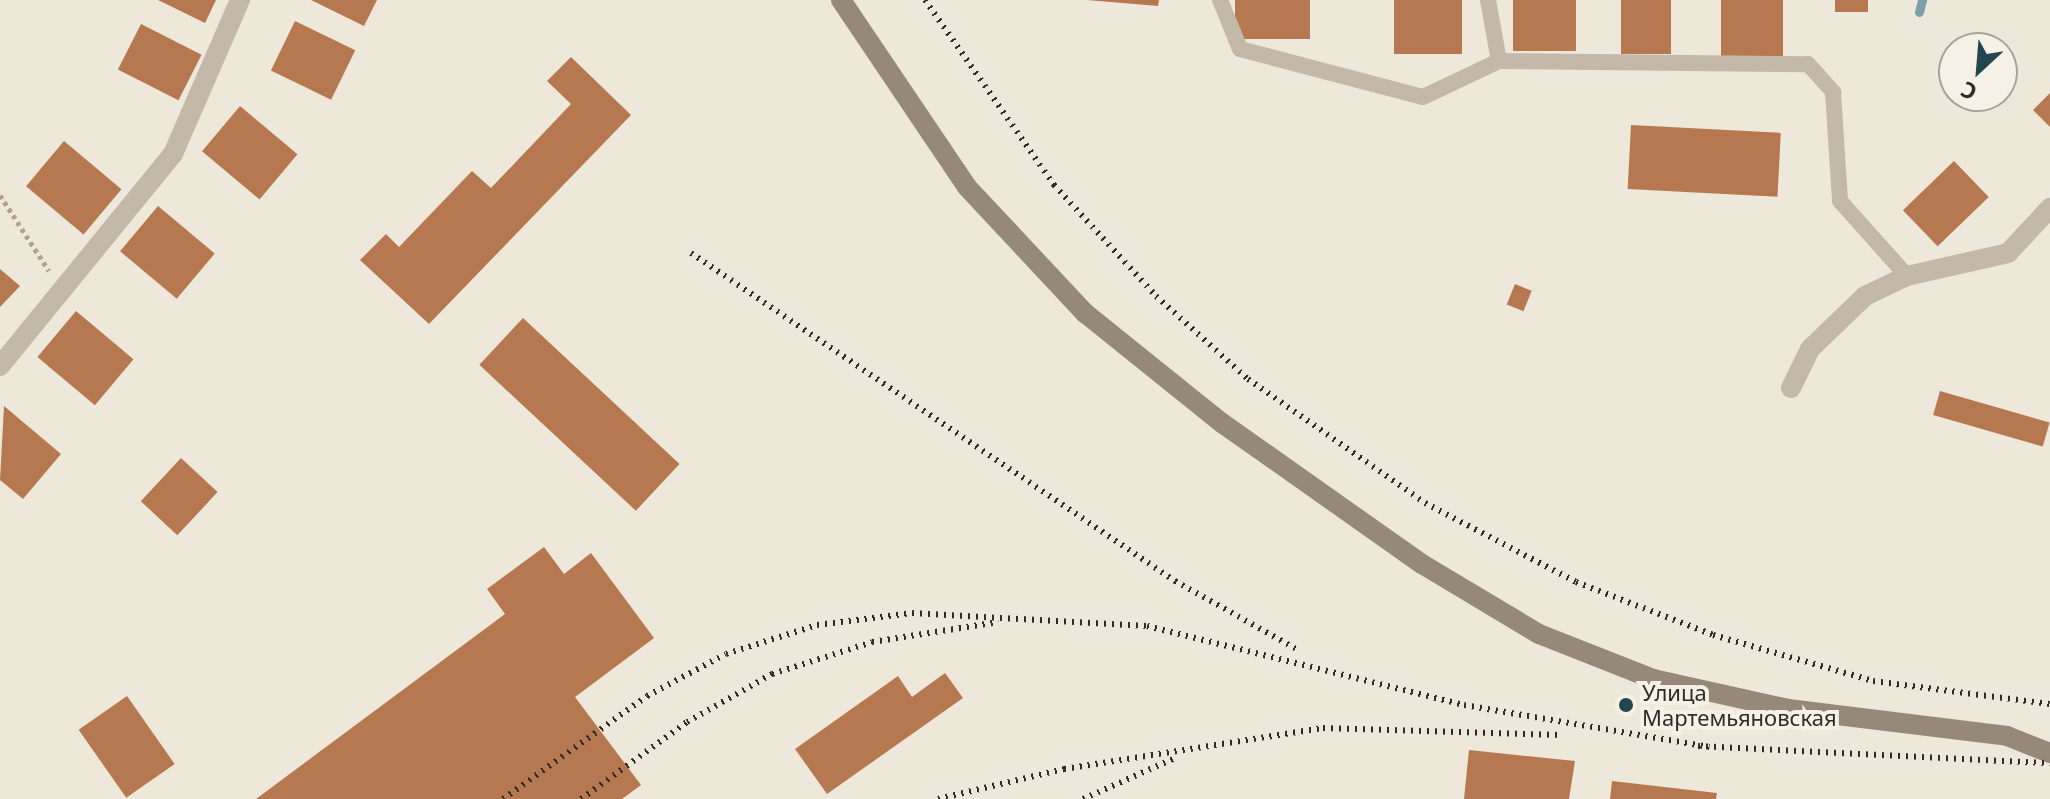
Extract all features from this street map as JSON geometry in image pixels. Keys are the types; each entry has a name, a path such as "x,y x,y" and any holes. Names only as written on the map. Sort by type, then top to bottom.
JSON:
{"main road":[{"path":"841,0 967,187 1085,313 1222,423 1422,564 1539,634 1653,679 1788,709 2007,736 2050,753"}],"street":[{"path":"0,366 173,154 240,0"},
{"path":"1791,388 1835,322 1865,296 1907,276 2008,253 2050,208"}],"lane":[{"path":"1220,0 1240,49 1423,97 1499,61 1808,64 1833,92 1840,201 1907,276"},
{"path":"1488,0 1499,61"}],"path":[{"path":"0,195 6,199 61,291"}],"building":[{"path":"158,0 216,0 205,23"},
{"path":"311,0 377,0 364,26"},
{"path":"1087,0 1159,0 1158,6"},
{"path":"1235,0 1310,0 1310,39 1235,39"},
{"path":"1394,0 1462,0 1462,54 1394,54"},
{"path":"1513,0 1576,0 1576,51 1513,51"},
{"path":"1621,0 1671,0 1671,54 1621,54"},
{"path":"1721,0 1783,0 1783,56 1721,56"},
{"path":"1835,0 1868,0 1868,12 1835,12"},
{"path":"295,21 355,50 331,100 271,70"},
{"path":"141,24 202,55 178,100 118,69"},
{"path":"571,57 631,115 429,324 360,260 386,234 399,247 472,171 491,188 571,104 547,81"},
{"path":"2050,93 2050,127 2033,110"},
{"path":"240,106 297,154 260,199 202,151"},
{"path":"1631,125 1781,133 1777,197 1628,189"},
{"path":"64,141 121,189 84,234 26,186"},
{"path":"1954,161 1989,197 1938,246 1903,210"},
{"path":"158,206 215,254 177,299 120,251"},
{"path":"0,269 20,286 0,307"},
{"path":"1515,284 1532,291 1523,311 1507,304"},
{"path":"76,311 133,359 95,405 37,357"},
{"path":"523,318 680,464 636,511 479,365"},
{"path":"1940,391 2050,422 2043,446 1933,415"},
{"path":"4,406 61,454 23,499 0,480"},
{"path":"181,458 218,492 177,535 141,501"},
{"path":"544,547 564,574 591,553 654,638 575,697 641,785 622,799 256,799 505,614 487,589"},
{"path":"945,673 963,698 827,794 795,749 898,676 912,697"},
{"path":"127,696 175,764 126,798 79,730"},
{"path":"1469,750 1575,761 1569,799 1464,799"},
{"path":"1612,781 1717,793 1716,799 1610,799"}],"waterway":[{"path":"1919,12 1922,0"}],"railway":[{"path":"925,0 1054,185 1156,296 1248,379 1425,503 1576,582 1713,635 1873,681 2050,704"},
{"path":"691,253 1175,581 1298,650"},
{"path":"503,799 647,696 726,654 817,625 912,613 1147,626 1464,705 1709,747"},
{"path":"581,799 687,722 772,674 872,642 998,622"},
{"path":"938,799 1064,769 1323,728 1563,735"},
{"path":"1698,746 2050,763"},
{"path":"1083,799 1175,758"}],"place":[{"name":"Улица Мартемьяновская","path":"1626,705"}]}
